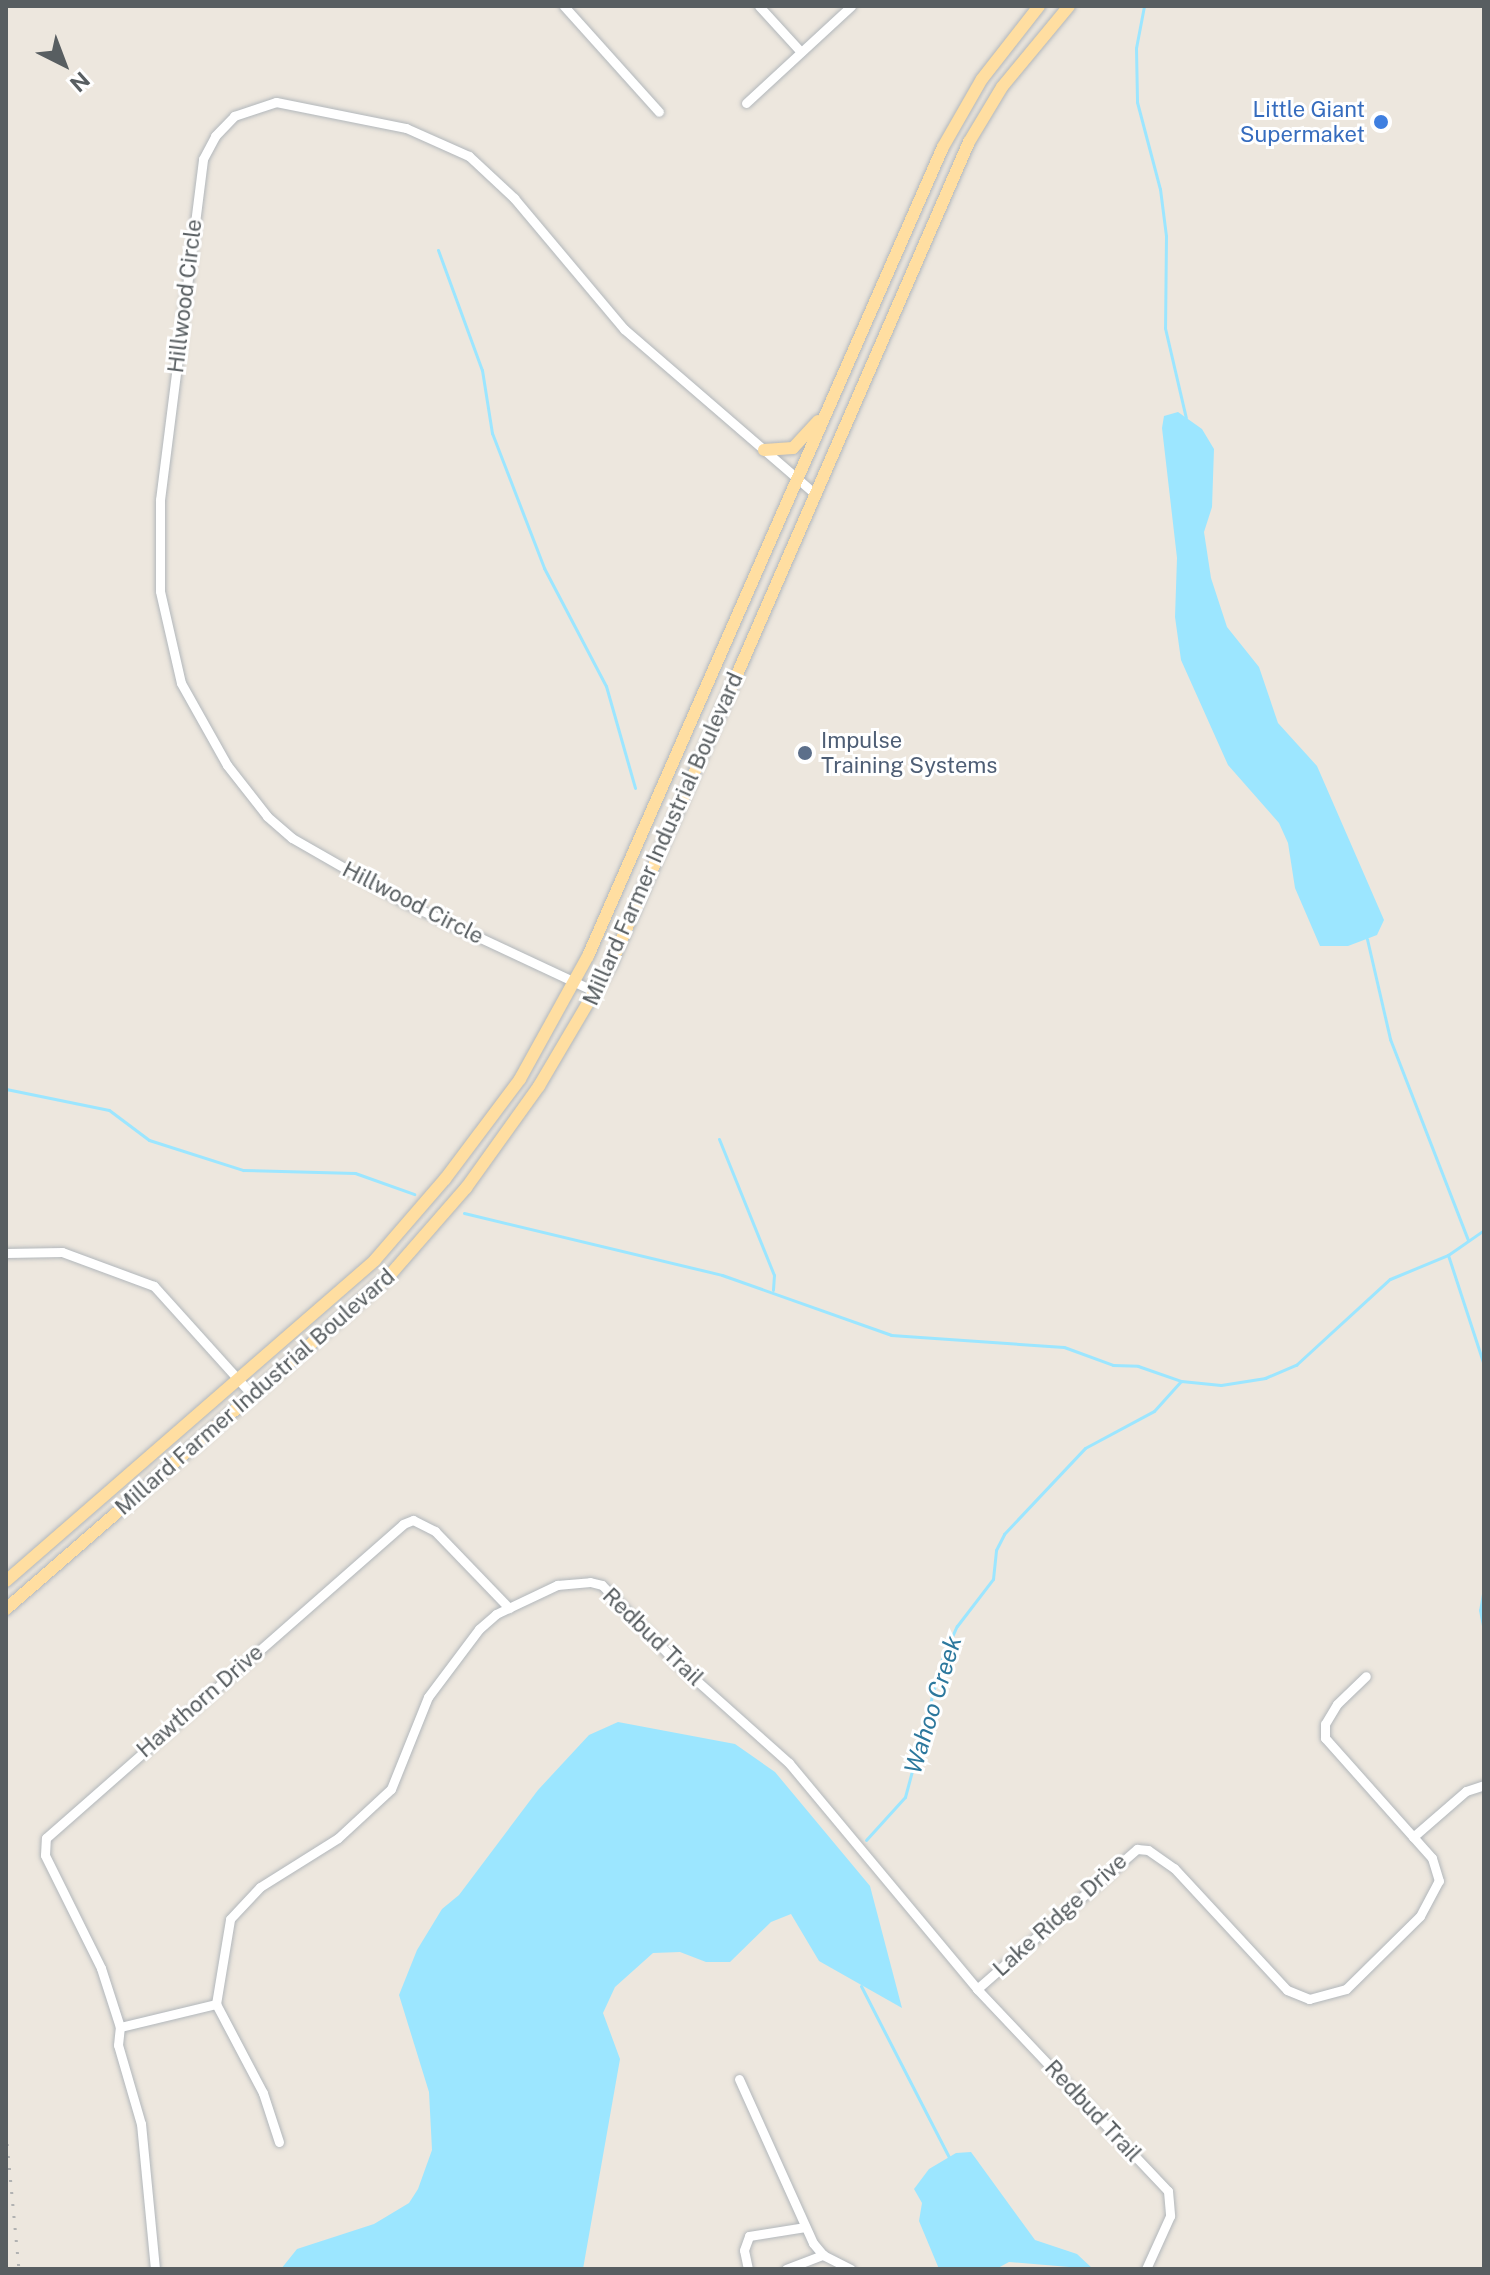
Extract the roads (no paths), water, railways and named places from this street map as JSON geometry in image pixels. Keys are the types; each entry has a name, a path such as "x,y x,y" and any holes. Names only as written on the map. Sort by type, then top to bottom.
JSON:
{"main road":[{"name":"Millard Farmer Industrial Boulevard","path":"6,1609 333,1330 440,1219 515,1122 596,992 969,142 1002,87 1069,6"},
{"name":"Millard Farmer Industrial Boulevard","path":"6,1581 240,1381 375,1260 438,1188 520,1079 575,982 955,124 1034,9"},
{"path":"764,450 802,442 835,395"}],"street":[{"path":"564,6 659,112"},
{"path":"759,6 801,52"},
{"path":"746,103 851,6"},
{"name":"Hillwood Circle","path":"596,992 402,901 292,838 267,816 227,765 181,683 160,591 160,500 203,159 215,136 234,116 276,102 406,128 469,156 514,198 624,329 815,494"},
{"path":"6,1253 62,1252 154,1286 253,1396"},
{"name":"Hawthorn Drive","path":"155,2269 141,2124 118,2045 120,2027 101,1968 45,1855 46,1838 53,1828 403,1524 413,1520 435,1531 509,1608"},
{"name":"Redbud Trail","path":"216,2004 230,1919 268,1881 338,1838 391,1789 441,1676 471,1637 509,1608 557,1585 602,1585 677,1663 789,1763 977,1989 1168,2191 1170,2216 1146,2269"},
{"name":"Lake Ridge Drive","path":"977,1989 1137,1849 1148,1850 1174,1868 1287,1990 1309,1999 1335,1996 1420,1916 1435,1894 1438,1870 1413,1837 1337,1757 1325,1738 1325,1724 1337,1704 1366,1676"},
{"path":"1413,1837 1466,1791 1484,1785"},
{"path":"120,2027 216,2004 263,2093 279,2142"},
{"path":"739,2079 805,2227 823,2255 851,2269"},
{"path":"748,2269 744,2250 749,2236 805,2227"},
{"path":"786,2269 823,2255"}],"water":[{"path":"1178,412 1202,429 1214,449 1212,507 1204,532 1211,578 1227,627 1259,667 1278,723 1317,766 1384,920 1377,935 1348,946 1320,946 1295,888 1288,843 1279,823 1228,765 1181,660 1175,617 1177,558 1162,428 1164,416"},
{"path":"618,1722 735,1744 775,1772 870,1886 902,2008 819,1961 791,1914 771,1922 730,1962 706,1962 680,1952 653,1953 615,1987 603,2013 620,2059 583,2269 281,2269 297,2249 374,2224 409,2203 418,2189 432,2150 429,2092 399,1995 417,1950 442,1909 459,1895 538,1790 589,1735"},
{"path":"971,2152 1035,2240 1077,2254 1093,2269 1009,2262 996,2269 939,2269 919,2221 922,2203 914,2189 929,2169 956,2153"}],"waterway":[{"path":"1144,6 1136,48 1137,102 1160,189 1166,236 1165,328 1186,418"},
{"path":"438,250 482,370 492,433 544,568 606,686 635,788"},
{"path":"1367,939 1390,1039 1468,1240"},
{"path":"6,1089 109,1110 149,1140 243,1170 355,1173 414,1194"},
{"path":"719,1139 774,1275 773,1290"},
{"path":"464,1213 722,1275 891,1335 1064,1347 1113,1365 1138,1366 1181,1381 1221,1385 1265,1378 1296,1365 1390,1279 1448,1255 1484,1230"},
{"path":"1448,1255 1484,1365"},
{"name":"Wahoo Creek","path":"866,1840 905,1797 942,1659 957,1626 993,1579 996,1550 1004,1534 1085,1448 1154,1411 1181,1381"},
{"path":"1484,1588 1480,1610 1484,1630"},
{"path":"861,1986 949,2157"}],"railway":[{"path":"6,2132 19,2269"}],"place":[{"name":"Little Giant Supermaket","path":"1381,122"},
{"name":"Impulse Training Systems","path":"805,753"}]}
